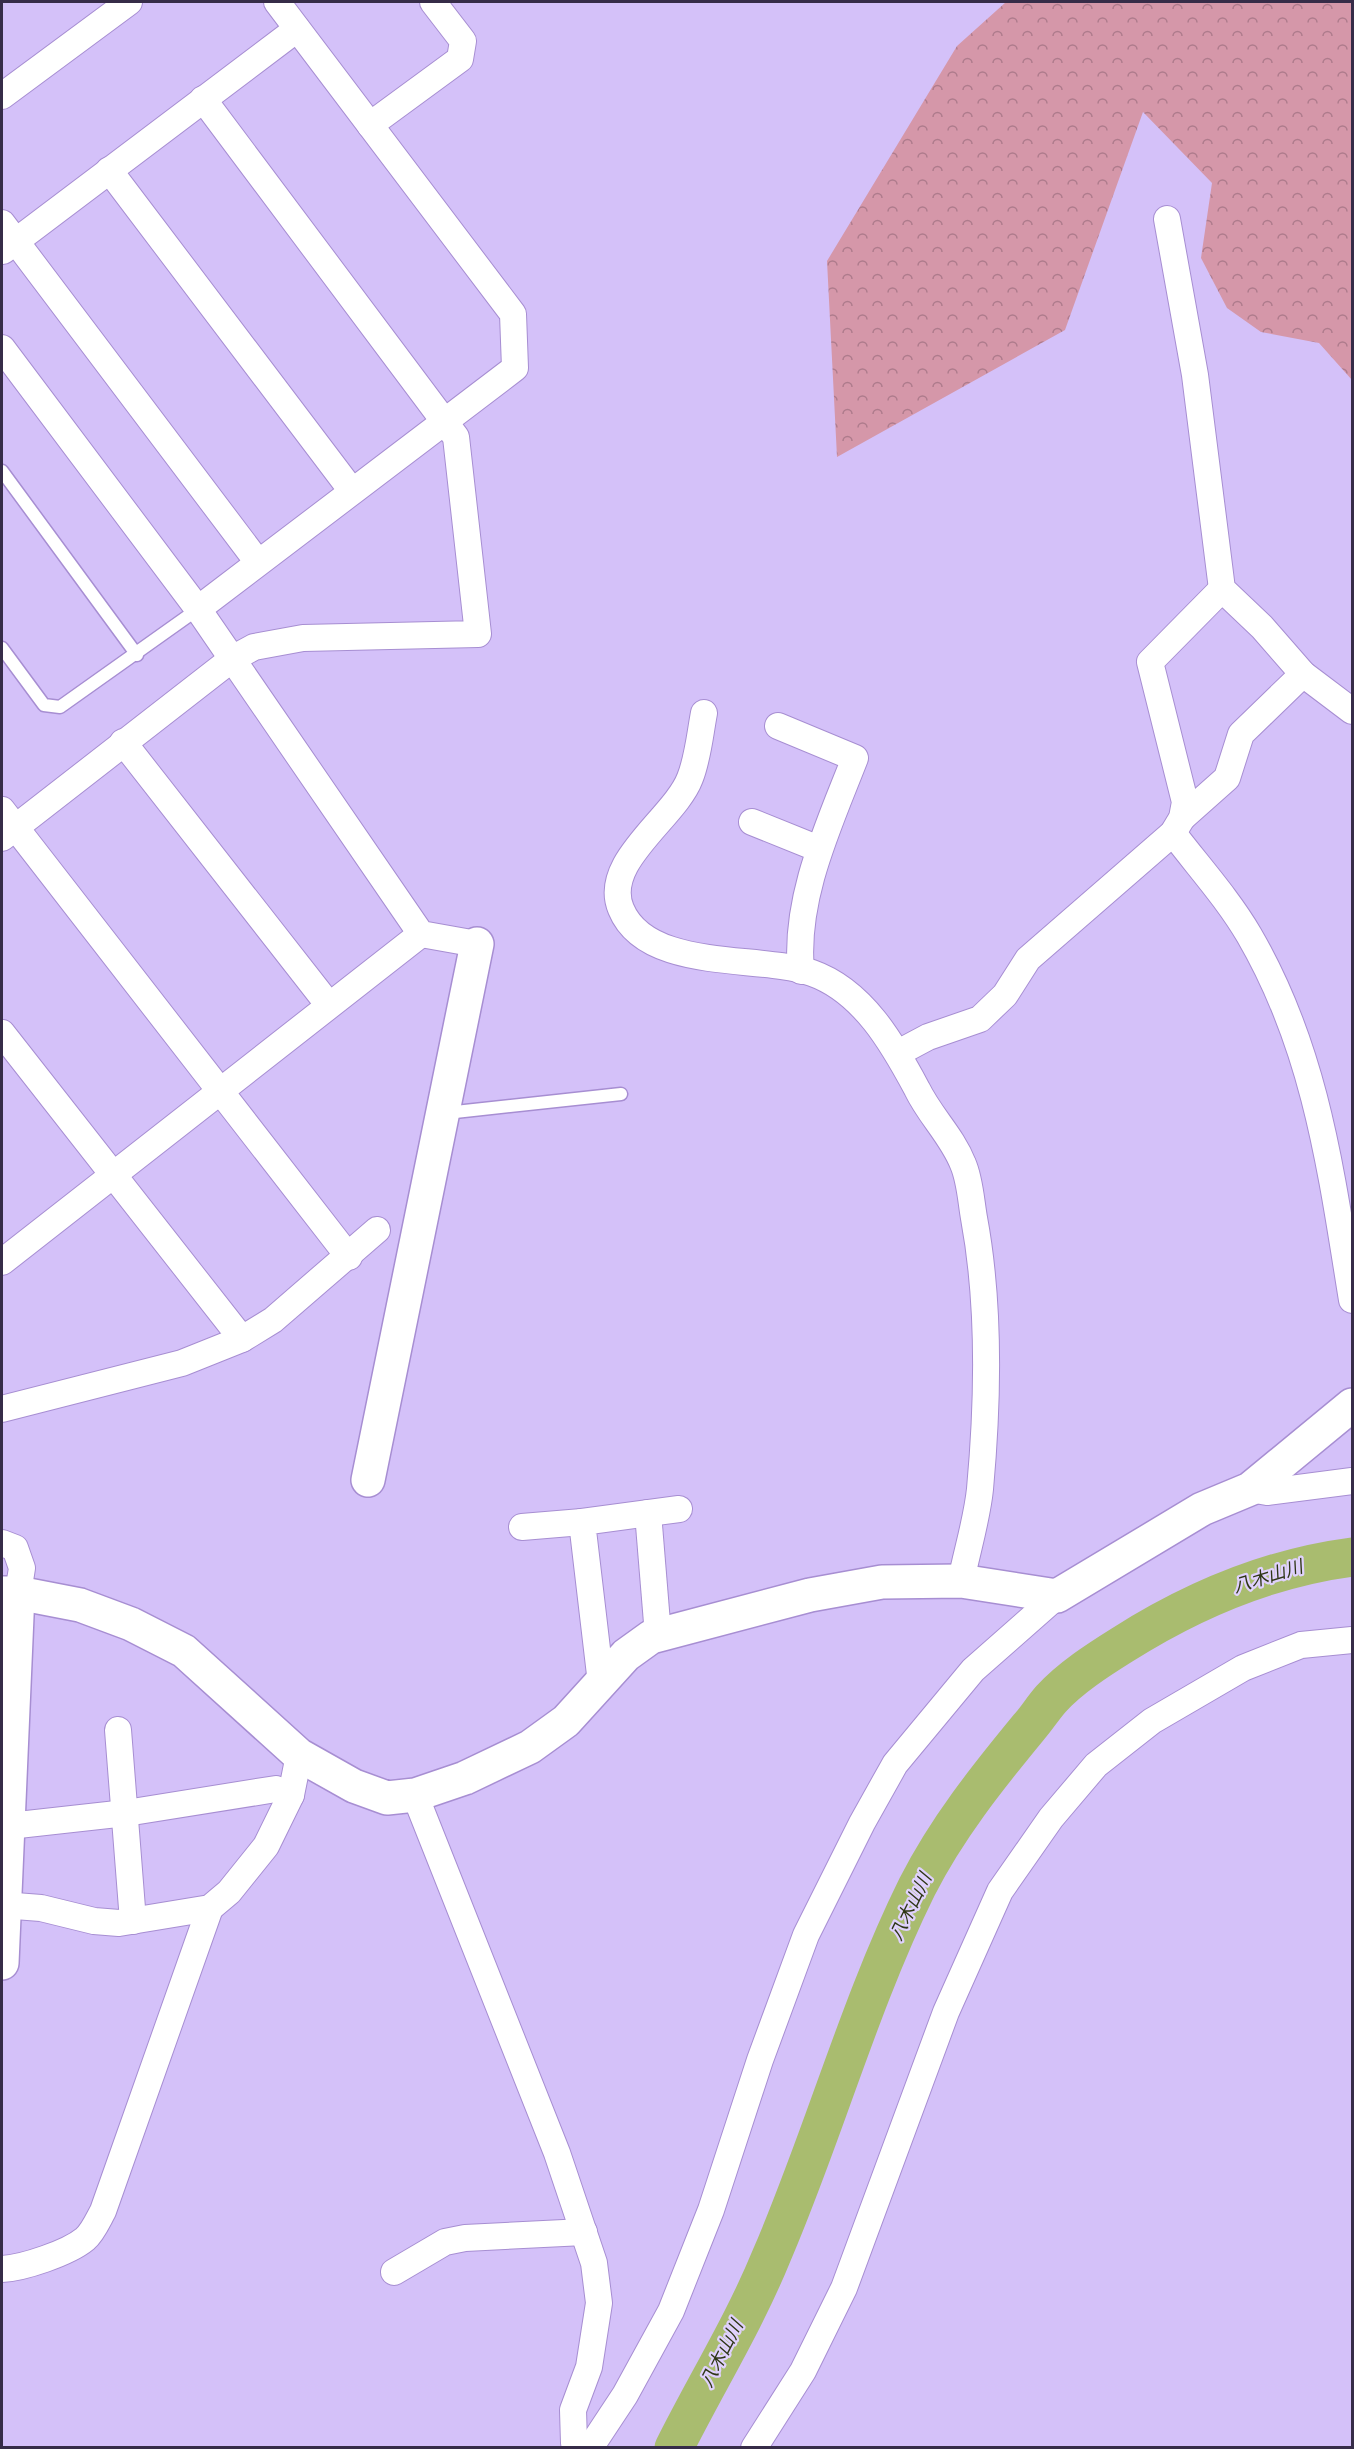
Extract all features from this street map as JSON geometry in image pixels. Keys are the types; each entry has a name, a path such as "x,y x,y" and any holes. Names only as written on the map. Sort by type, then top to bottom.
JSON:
{"street":[{"path":"2,96 129,2"},
{"path":"198,609 257,561 515,368 513,314 277,2"},
{"path":"370,125 460,59 463,41 433,2"},
{"path":"257,561 6,239 109,170 297,29"},
{"path":"203,99 456,437 478,634 303,638 254,647 231,659 123,742 6,825 222,1091 349,1257"},
{"path":"109,170 352,491"},
{"path":"1167,219 1195,375 1222,589 1262,627 1303,674 1353,711"},
{"path":"2,348 198,609 421,934 477,944 368,1480"},
{"path":"1222,589 1150,662 1185,802 1178,826 1249,934 1294,1027 1326,1136 1353,1300"},
{"path":"898,1053 928,1037 980,1019 1005,995 1028,960 1178,826 1227,778 1241,735 1303,674"},
{"path":"704,713 690,779 629,859 618,879 620,908 635,932 663,949 801,971 828,981 856,999 898,1053 923,1101 944,1128 964,1166 982,1264 985,1370 980,1491 961,1581"},
{"path":"778,726 855,758 819,849 798,943 801,971"},
{"path":"123,742 328,1004"},
{"path":"752,822 819,849"},
{"path":"2,1262 222,1091 328,1004 421,934"},
{"path":"2,1033 242,1339"},
{"path":"2,1409 182,1363 242,1339 273,1320 349,1257 377,1230"},
{"path":"590,2448 625,2395 671,2311 711,2210 759,2060 806,1935 862,1823 895,1764 973,1670 1057,1596 1202,1509 1250,1489 1353,1405"},
{"path":"1250,1489 1267,1492 1353,1481"},
{"path":"522,1527 582,1522 679,1509"},
{"path":"648,1513 658,1635"},
{"path":"582,1522 601,1683"},
{"path":"2,1543 15,1548 22,1568 10,1593 9,1826 3,1905 2,1964"},
{"path":"10,1593 80,1605 130,1624 184,1652 299,1755 354,1786 387,1798 415,1795 465,1778 530,1747 566,1721 626,1655 651,1637 810,1595 882,1582 961,1581 1057,1596"},
{"path":"754,2448 803,2371 844,2288 946,2012 1000,1891 1051,1818 1096,1765 1152,1721 1243,1668 1300,1646 1353,1640"},
{"path":"118,1730 133,1921"},
{"path":"2,2269 54,2255 84,2239 93,2229 103,2211 210,1908 229,1892 266,1846 291,1795 299,1755"},
{"path":"9,1826 126,1813 276,1789 291,1795"},
{"path":"415,1795 534,2094 594,2263 599,2303 589,2367 573,2410 574,2443 577,2448"},
{"path":"3,1905 41,1908 94,1921 133,1921 210,1908"},
{"path":"394,2272 445,2242 465,2238 584,2232"}],"lane":[{"path":"2,471 137,655"},
{"path":"2,648 44,705 60,707 137,655 198,609"},
{"path":"442,1114 621,1094"}],"green space":[{"path":"1006,2 1352,2 1352,380 1319,343 1261,332 1227,308 1201,258 1212,183 1143,112 1065,330 837,457 827,261 957,46"}],"waterway":[{"name":"八木山川","path":"674,2448 737,2330 771,2257 896,1932 941,1844 983,1784 1048,1702 1085,1670 1122,1645 1176,1614 1232,1588 1291,1569 1352,1557"}]}
